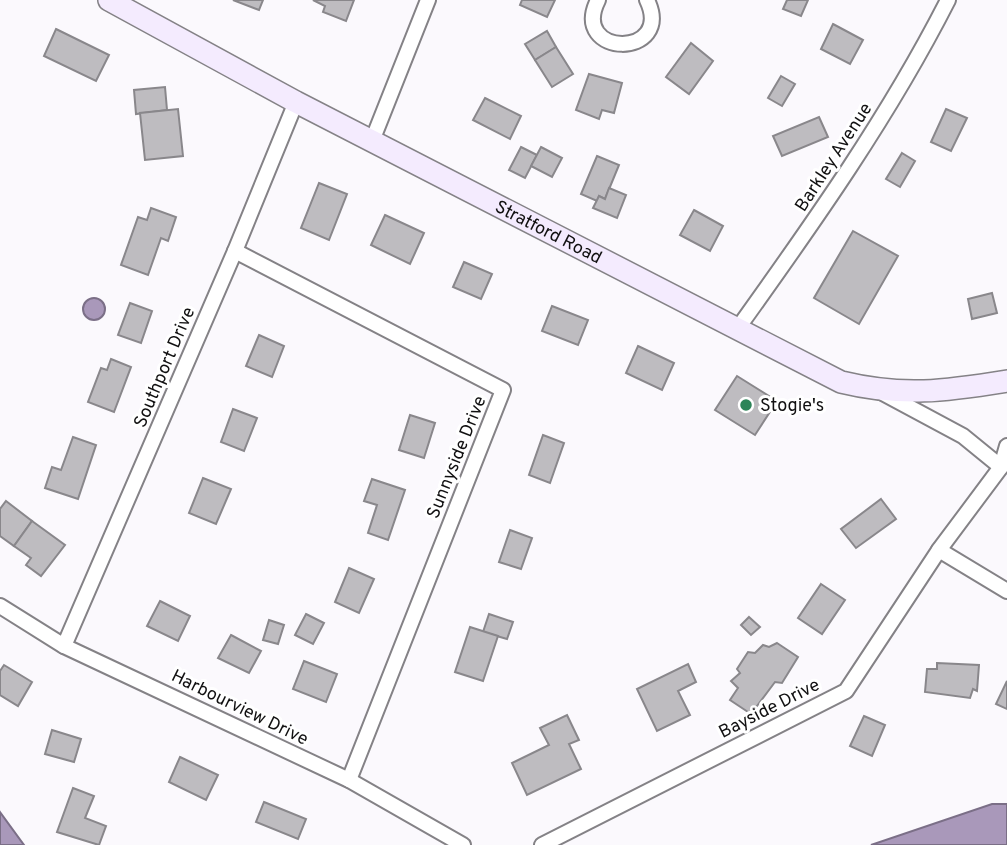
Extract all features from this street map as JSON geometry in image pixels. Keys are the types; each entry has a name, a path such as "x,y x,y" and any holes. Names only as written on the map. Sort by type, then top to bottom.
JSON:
{"main road":[{"name":"Stratford Road","path":"108,0 296,102 841,382 880,391 960,390 1007,381"}],"street":[{"path":"372,141 428,0"},
{"path":"598,0 593,17 599,35 607,41 625,46 635,43 649,29 651,10 646,0"},
{"name":"Barkley Avenue","path":"738,328 856,160 920,55 948,0"},
{"name":"Southport Drive","path":"64,646 235,251 296,102"},
{"name":"Sunnyside Drive","path":"235,251 503,390 349,780"},
{"path":"880,391 963,436 1001,467"},
{"name":"Bayside Drive","path":"542,845 846,691 939,550 1001,467 1007,446"},
{"path":"939,550 1007,591"},
{"name":"Harbourview Drive","path":"0,606 64,646 349,780 463,845"}],"shaded area":[{"path":"94,298 102,301 105,309 102,317 94,320 86,317 83,309 86,301"},
{"path":"992,804 1007,804 1007,845 871,845"},
{"path":"0,812 24,845 0,845"}],"building":[{"path":"233,0 263,0 259,10"},
{"path":"313,0 354,0 346,21 323,12 325,6"},
{"path":"522,0 555,0 547,17 520,5"},
{"path":"787,0 808,0 801,16 783,9"},
{"path":"833,24 863,40 850,64 821,49"},
{"path":"56,29 109,55 96,81 44,56"},
{"path":"547,31 556,47 535,60 525,44"},
{"path":"691,43 713,61 689,94 666,77"},
{"path":"556,47 573,74 552,87 535,60"},
{"path":"589,74 622,83 614,113 602,110 599,119 576,110"},
{"path":"781,76 795,84 782,106 768,98"},
{"path":"165,87 167,110 136,114 134,90"},
{"path":"485,98 521,116 510,139 473,120"},
{"path":"178,109 183,156 145,160 140,113"},
{"path":"946,109 967,118 951,151 931,142"},
{"path":"819,117 828,137 782,156 773,136"},
{"path":"521,147 537,155 525,178 509,170"},
{"path":"541,147 562,158 552,177 531,166"},
{"path":"902,153 915,161 900,187 886,179"},
{"path":"597,156 619,165 605,199 599,196 597,201 581,194"},
{"path":"319,183 347,194 329,240 301,228"},
{"path":"609,188 626,195 617,218 593,208 599,196 605,199"},
{"path":"151,208 176,217 168,241 161,238 148,275 121,265 138,217 147,220"},
{"path":"694,210 723,226 710,251 680,235"},
{"path":"385,215 424,233 410,264 371,245"},
{"path":"853,231 898,256 859,324 814,298"},
{"path":"464,262 492,274 481,299 453,287"},
{"path":"992,293 997,313 972,319 968,299"},
{"path":"130,303 152,311 141,343 118,335"},
{"path":"552,306 588,320 578,345 542,331"},
{"path":"259,335 284,346 272,377 246,366"},
{"path":"638,346 674,363 662,390 626,373"},
{"path":"111,359 131,367 114,412 88,402 101,368 107,370"},
{"name":"Stogie's","path":"737,376 777,401 755,435 715,410"},
{"path":"233,409 257,418 244,451 221,442"},
{"path":"410,415 435,423 424,458 399,450"},
{"path":"543,435 564,443 550,483 529,475"},
{"path":"73,437 96,445 78,499 45,488 52,467 61,470"},
{"path":"203,478 231,489 216,524 189,513"},
{"path":"372,479 405,490 388,540 368,533 377,505 364,501"},
{"path":"881,499 896,519 856,548 841,529"},
{"path":"6,501 32,521 14,546 0,536 0,509"},
{"path":"32,521 65,545 41,576 26,565 31,558 14,546"},
{"path":"510,530 532,538 521,569 499,562"},
{"path":"349,568 374,579 359,613 335,602"},
{"path":"821,584 845,600 822,634 798,618"},
{"path":"160,601 190,616 178,641 147,626"},
{"path":"306,614 324,623 313,644 295,635"},
{"path":"489,614 513,622 507,639 483,632"},
{"path":"749,617 760,627 751,635 741,625"},
{"path":"269,620 284,625 278,644 263,640"},
{"path":"470,627 498,636 483,681 455,672"},
{"path":"231,635 261,651 249,673 218,658"},
{"path":"777,643 798,657 782,683 775,682 751,714 730,700 738,688 731,681 740,673 737,669 748,652 755,653 763,645 769,647"},
{"path":"304,661 337,674 326,702 293,689"},
{"path":"937,663 979,665 977,691 973,689 970,698 925,692 927,669 937,669"},
{"path":"688,664 696,682 678,691 690,715 657,731 637,689"},
{"path":"4,665 32,682 18,706 0,695 0,671"},
{"path":"1007,681 1007,709 996,704"},
{"path":"567,715 579,740 569,744 581,769 527,795 512,763 549,745 540,728"},
{"path":"864,716 885,725 872,756 850,746"},
{"path":"52,730 81,739 74,762 45,754"},
{"path":"180,757 218,775 206,800 169,782"},
{"path":"73,788 94,796 85,818 106,826 99,845 57,832"},
{"path":"264,802 306,819 298,839 256,822"}],"place":[{"name":"Stogie's","path":"746,405"}]}
